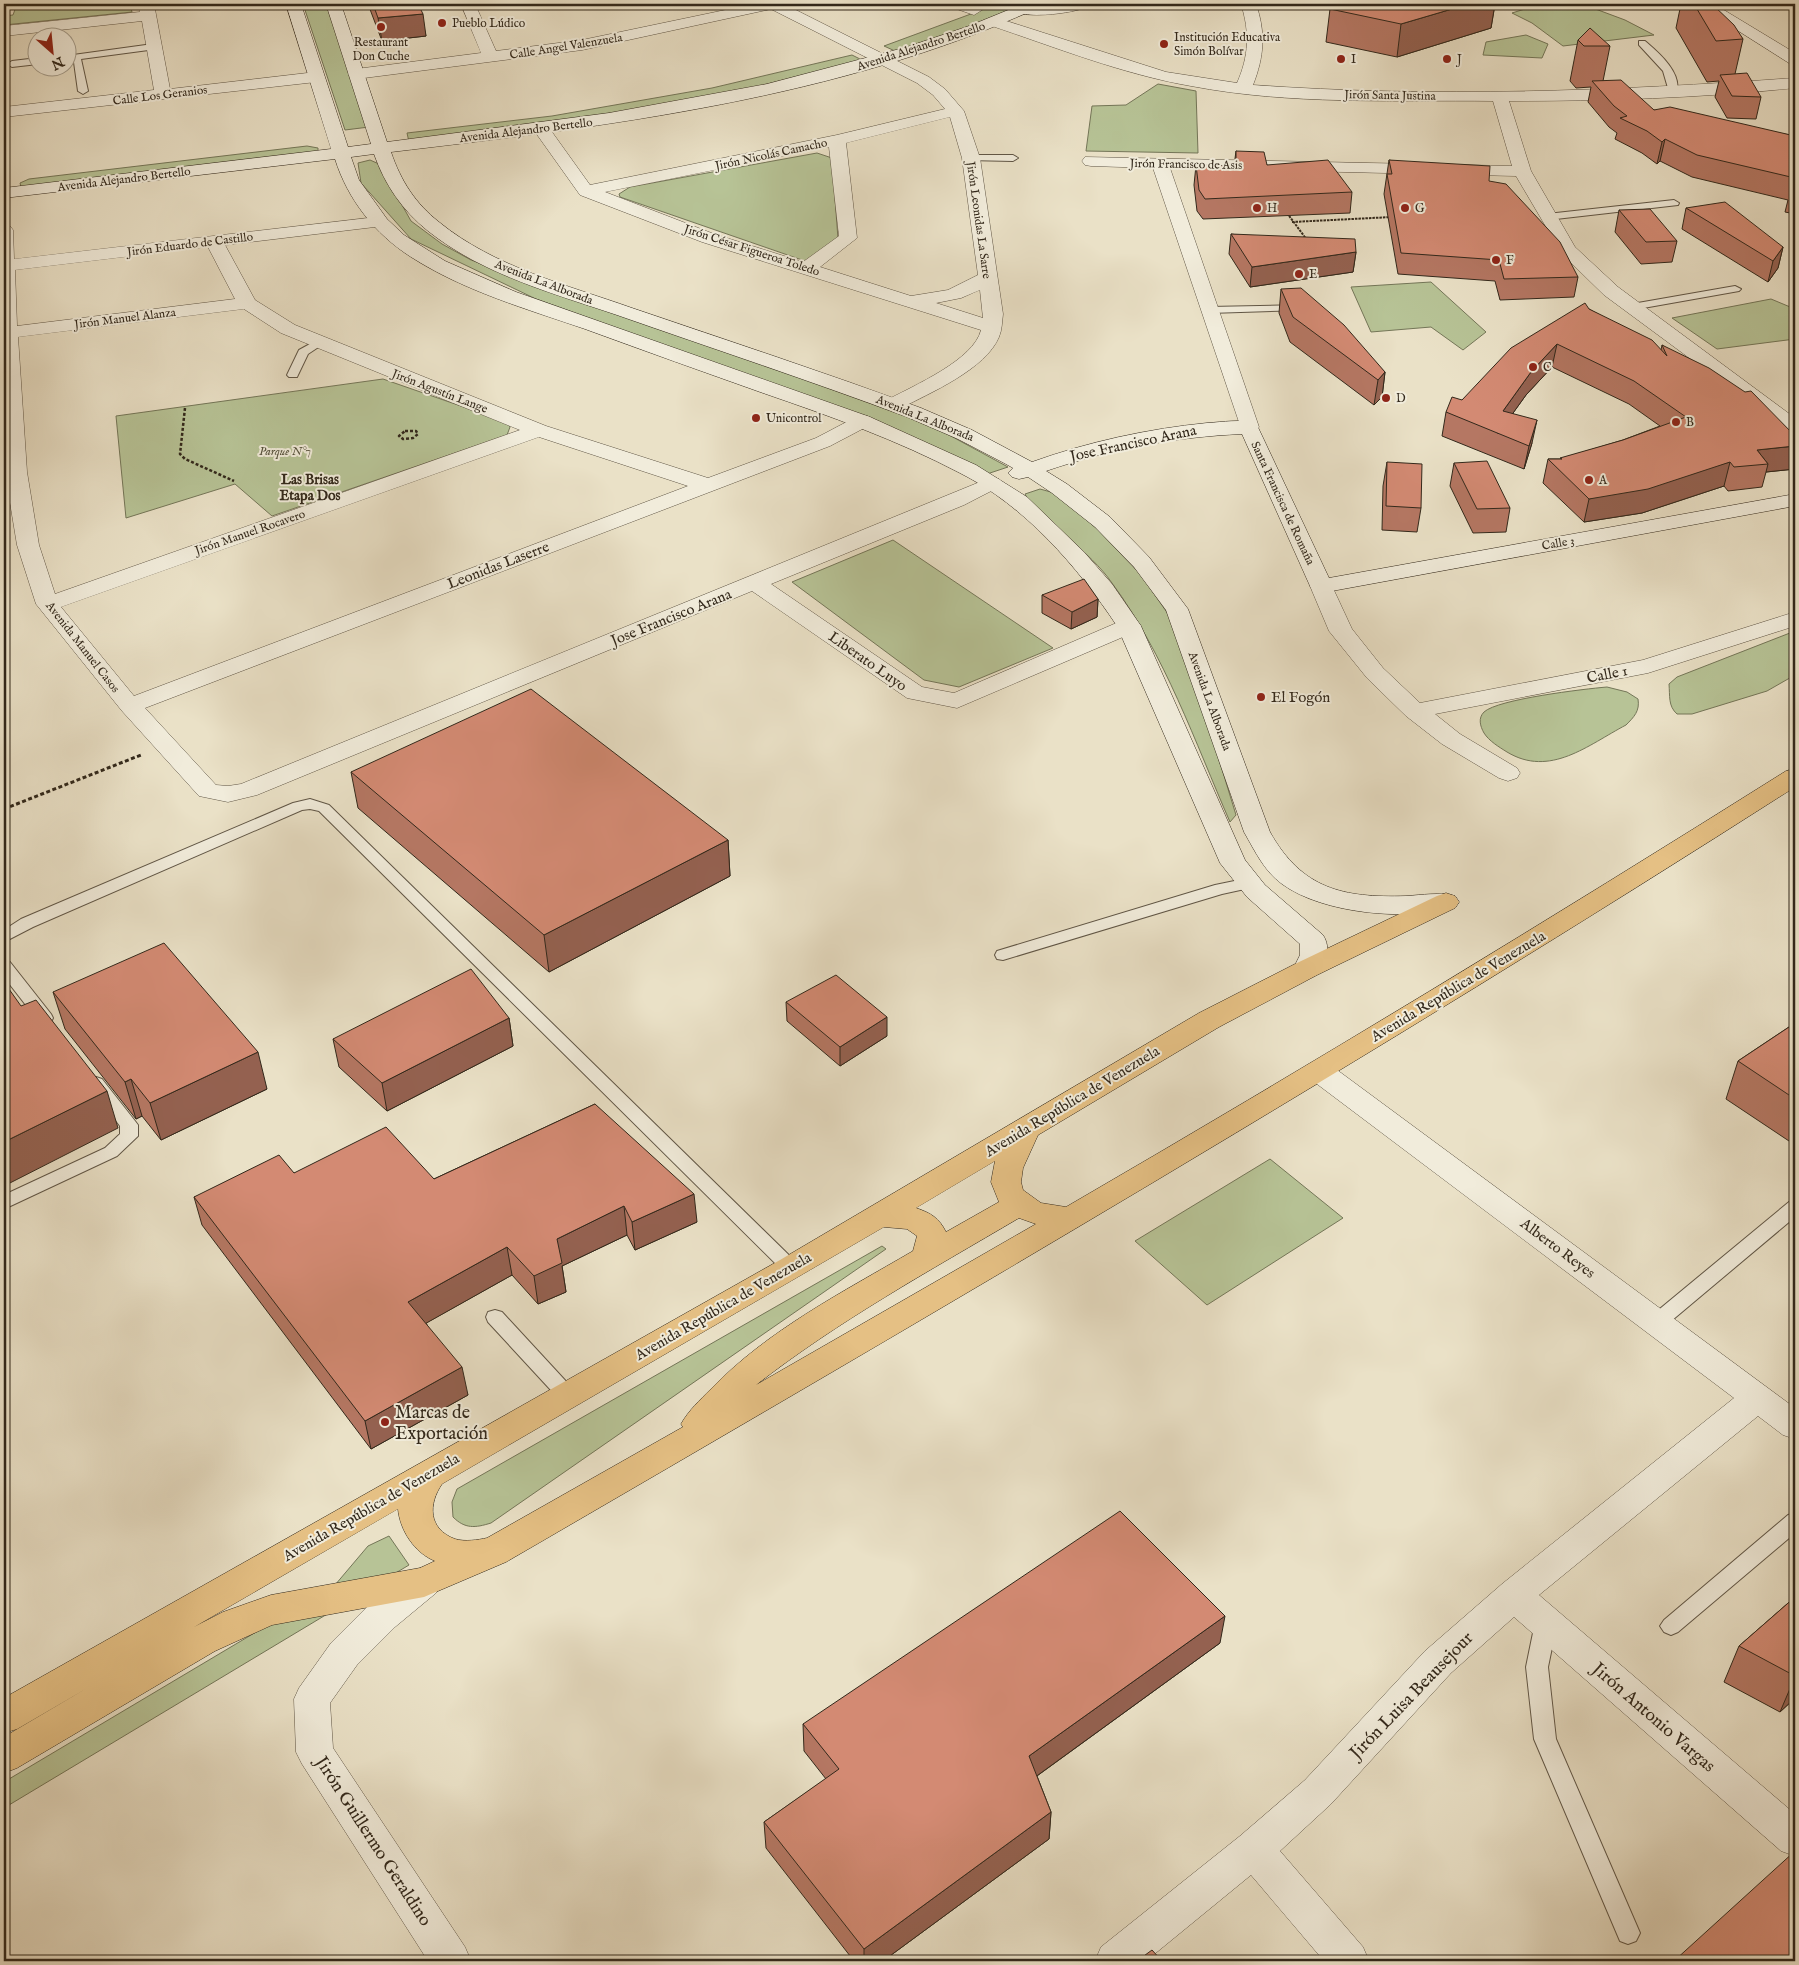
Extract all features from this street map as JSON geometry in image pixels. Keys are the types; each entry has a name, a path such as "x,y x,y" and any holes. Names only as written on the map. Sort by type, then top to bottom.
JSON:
{"main road":[{"name":"Avenida República de Venezuela","path":"4,1756 202,1640 236,1623 271,1610 424,1582 494,1552 1071,1218 1319,1071 1632,880 1795,776"},
{"name":"Avenida República de Venezuela","path":"4,1717 791,1268 1200,1025 1307,969 1446,902"},
{"path":"1027,1128 1009,1165 1006,1182 1010,1194 1019,1204 1041,1215 1071,1218"},
{"name":"Avenida República de Venezuela","path":"676,1446 741,1379 790,1341 1019,1204"},
{"path":"878,1216 897,1214 913,1217 926,1224 933,1235 932,1248 925,1259"},
{"path":"431,1473 418,1493 415,1514 423,1535 441,1549 466,1556 494,1552"}],"street":[{"name":"Avenida La Alborada","path":"293,4 350,180 360,200 377,222 413,250 463,278 864,421 944,456 992,483 1043,523 1076,557 1104,590 1129,626 1233,863 1249,884 1269,904 1311,938 1315,952 1307,969"},
{"name":"Avenida La Alborada","path":"333,4 391,176 413,208 432,226 469,251 536,281 894,404 964,433 1032,468 1060,487 1120,538 1156,578 1176,608 1257,832 1265,848 1281,868 1307,888 1345,902 1381,906 1446,902"},
{"path":"489,4 469,5 491,58"},
{"name":"Calle Angel Valenzuela","path":"356,74 491,58 664,29 773,4"},
{"name":"Jirón Leonidas La Sarre","path":"773,4 923,80 939,92 956,111 971,158 993,314 992,327"},
{"path":"956,4 974,10"},
{"name":"Avenida Alejandro Bertello","path":"949,20 990,4"},
{"path":"1028,7 1043,10 1082,4"},
{"path":"1243,89 1252,69 1257,45 1257,29 1249,4"},
{"path":"1704,4 1795,60"},
{"name":"Avenida Alejandro Bertello","path":"379,141 541,129 643,114 731,97 883,59 994,22 1028,7"},
{"path":"4,32 147,10 163,94"},
{"name":"Jirón Santa Justina","path":"994,22 1163,76 1191,83 1243,89 1500,97 1673,93 1795,83"},
{"name":"Avenida Alejandro Bertello","path":"4,193 379,141 613,103 728,82 863,49 887,41"},
{"name":"Calle Los Geranios","path":"4,112 316,77"},
{"path":"1500,97 1522,171 1547,217 1568,250 1587,270 1632,307 1795,427"},
{"name":"Jirón Nicolás Camacho","path":"586,191 838,140 956,111"},
{"path":"541,129 586,191"},
{"path":"807,268 848,238 838,140"},
{"name":"Avenida Alejandro Bertello","path":"4,177 339,146"},
{"name":"Jirón Francisco de Asis","path":"1091,161 1522,171"},
{"name":"Santa Francisca de Romaña","path":"1160,164 1249,427 1342,632 1375,673 1415,711 1451,739 1508,773"},
{"name":"Jirón César Figueroa Toledo","path":"586,191 708,238 910,299 992,327"},
{"name":"Jirón Eduardo de Castillo","path":"5,266 377,222"},
{"name":"Avenida Manuel Casos","path":"4,230 10,473 28,545 47,604 130,706"},
{"name":"Jirón Agustín Lange","path":"214,241 247,303 288,330 539,430 707,485"},
{"path":"910,299 934,298 957,294 987,277"},
{"name":"Jirón Manuel Alanza","path":"6,332 247,303"},
{"path":"894,404 958,368 987,341 992,327"},
{"name":"Leonidas Laserre","path":"130,706 823,442 864,421"},
{"name":"Jose Francisco Arana","path":"130,706 208,791 228,794 248,790 1032,468 1076,453 1119,443 1201,429 1249,427"},
{"name":"Jirón Manuel Rocavero","path":"47,604 539,430"},
{"name":"Calle 3","path":"1321,586 1795,500"},
{"name":"Liberato Luyo","path":"755,583 915,693 957,701 1129,626"},
{"name":"Calle 1","path":"1415,711 1648,666 1795,619"},
{"name":"Alberto Reyes","path":"1319,1071 1759,1397 1795,1426"},
{"name":"Jirón Luisa Beausejour","path":"1114,1961 1254,1849 1318,1792 1438,1662 1514,1595 1759,1397"},
{"name":"Jirón Guillermo Geraldino","path":"424,1582 382,1616 344,1654 312,1699 315,1752 452,1961"},
{"name":"Jirón Antonio Vargas","path":"1514,1595 1795,1838"},
{"path":"1254,1849 1349,1961"}],"lane":[{"path":"1642,43 1666,67 1673,81 1673,93"},
{"path":"78,56 153,47"},
{"path":"12,64 28,62"},
{"path":"78,76 83,92"},
{"path":"971,158 1013,158"},
{"path":"1547,217 1674,203"},
{"path":"1632,307 1735,289"},
{"path":"1209,310 1315,308"},
{"path":"293,375 303,352 319,342"},
{"path":"4,937 28,923 298,806 310,804 324,808 791,1268"},
{"path":"1002,955 1220,889 1249,884"},
{"path":"4,966 58,1034"},
{"path":"4,1202 111,1152 129,1136 129,1125 87,1072"},
{"path":"1657,1322 1795,1208"},
{"path":"495,1317 567,1396"},
{"path":"1670,1626 1795,1521"},
{"path":"1546,1624 1537,1667 1545,1739 1628,1933"}],"path":[{"path":"1285,208 1292,222 1309,242"},
{"path":"1292,222 1394,217"},
{"path":"185,408 180,454 185,460 234,481"},
{"path":"405,431 416,432 417,436 403,439 400,436 405,431"},
{"path":"4,809 165,746"}],"green space":[{"path":"17,4 130,4 132,12 4,25 4,16 13,15"},
{"path":"303,4 326,4 369,127 345,130"},
{"path":"998,4 1024,4 962,29 895,51 884,46"},
{"path":"1541,4 1582,4 1625,20 1654,35 1563,46 1532,23 1512,13"},
{"path":"1526,35 1548,44 1542,58 1483,55 1486,42"},
{"path":"852,55 862,60 740,91 660,106 409,142 407,133 552,116 712,88"},
{"path":"1158,84 1196,91 1198,153 1086,151 1092,106 1126,105"},
{"path":"307,146 318,148 318,152 21,187 20,183 29,179"},
{"path":"817,153 832,158 838,239 805,261 620,197 619,194 630,187"},
{"path":"370,160 379,164 411,221 442,244 471,260 589,304 876,403 925,422 1008,467 978,477 880,423 536,299 411,239 361,183 358,163"},
{"path":"1431,282 1486,332 1463,350 1431,327 1371,332 1351,287"},
{"path":"1771,299 1795,309 1795,339 1717,349 1672,318"},
{"name":"Parque N°7","path":"383,379 507,422 510,427 507,435 272,516 235,484 126,518 116,416"},
{"path":"1040,489 1058,494 1098,530 1141,575 1168,614 1190,665 1236,815 1230,822 1178,700 1148,639 1103,571 1070,539 1033,508 1025,494"},
{"path":"893,540 1053,648 959,687 924,680 792,582"},
{"path":"1795,631 1795,675 1767,691 1692,714 1677,714 1672,708 1669,684 1677,677"},
{"path":"1607,687 1627,692 1638,699 1636,714 1626,725 1568,756 1538,762 1523,759 1494,744 1481,728 1480,719 1482,714 1492,707 1542,695"},
{"path":"1270,1159 1343,1218 1207,1305 1135,1241"},
{"path":"882,1246 886,1249 491,1523 471,1526 462,1524 453,1517 452,1502 457,1489"},
{"path":"389,1536 409,1565 4,1808 4,1782 335,1585 368,1546"}],"building":[{"path":"373,4 418,4 423,14 378,18"},
{"path":"1332,4 1469,4 1401,24 1330,9"},
{"path":"1694,4 1712,4 1734,25 1743,39 1716,41"},
{"path":"1590,28 1610,46 1584,46 1578,40"},
{"path":"1747,73 1761,97 1732,96 1720,75"},
{"path":"1621,80 1654,110 1670,107 1795,136 1795,178 1697,155 1665,139 1662,142 1647,131 1620,118 1627,116 1614,106 1592,81"},
{"path":"1236,151 1264,152 1267,165 1328,160 1352,192 1205,199 1199,190 1196,165 1236,166"},
{"path":"1389,160 1490,166 1489,181 1506,184 1560,242 1578,277 1504,279 1499,260 1401,253 1387,174 1392,174"},
{"path":"1725,202 1783,247 1773,261 1686,208"},
{"path":"1650,209 1677,241 1646,242 1619,210"},
{"path":"1231,234 1355,239 1356,252 1252,267"},
{"path":"1301,288 1344,325 1385,372 1378,380 1293,317 1281,289"},
{"path":"1585,303 1589,309 1652,340 1667,356 1662,345 1709,368 1745,392 1751,391 1795,436 1795,446 1757,450 1768,464 1734,467 1730,462 1648,489 1589,499 1548,459 1562,459 1560,458 1623,440 1686,417 1634,381 1557,344 1531,372 1503,411 1537,420 1529,446 1446,412 1452,397 1462,400 1511,348"},
{"path":"1487,461 1510,508 1477,509 1454,463"},
{"path":"1387,462 1422,464 1421,508 1386,506"},
{"path":"1084,579 1098,599 1072,612 1042,595"},
{"path":"531,689 728,840 544,935 351,772"},
{"path":"164,943 258,1052 150,1103 131,1079 125,1082 53,992"},
{"path":"471,969 509,1018 382,1083 333,1039"},
{"path":"836,975 887,1017 840,1047 786,1002"},
{"path":"4,982 21,1006 36,1000 107,1091 4,1142"},
{"path":"1795,1023 1795,1099 1738,1061"},
{"path":"595,1104 694,1194 632,1222 624,1206 557,1239 562,1263 534,1276 507,1247 408,1302 462,1367 365,1421 194,1197 279,1155 294,1173 386,1127 434,1179"},
{"path":"1120,1511 1225,1616 1029,1756 1051,1812 864,1949 764,1822 839,1769 803,1724"},
{"path":"1795,1597 1795,1676 1739,1646"},
{"path":"1795,1851 1795,1961 1674,1961"},
{"path":"1152,1950 1162,1961 1137,1961"}],"place":[{"name":"Pueblo Lúdico","path":"442,23"},
{"name":"Restaurant Don Cuche","path":"381,27"},
{"name":"Institución Educativa Simón Bolívar","path":"1164,44"},
{"name":"I","path":"1341,59"},
{"name":"J","path":"1447,59"},
{"name":"H","path":"1257,208"},
{"name":"G","path":"1405,208"},
{"name":"F","path":"1496,260"},
{"name":"E","path":"1299,274"},
{"name":"C","path":"1533,367"},
{"name":"D","path":"1386,398"},
{"name":"Unicontrol","path":"756,418"},
{"name":"B","path":"1676,422"},
{"name":"A","path":"1589,480"},
{"name":"El Fogón","path":"1261,697"},
{"name":"Marcas de Exportación","path":"385,1422"}],"district":[{"name":"Las Brisas Etapa Dos","path":"310,488"}]}
